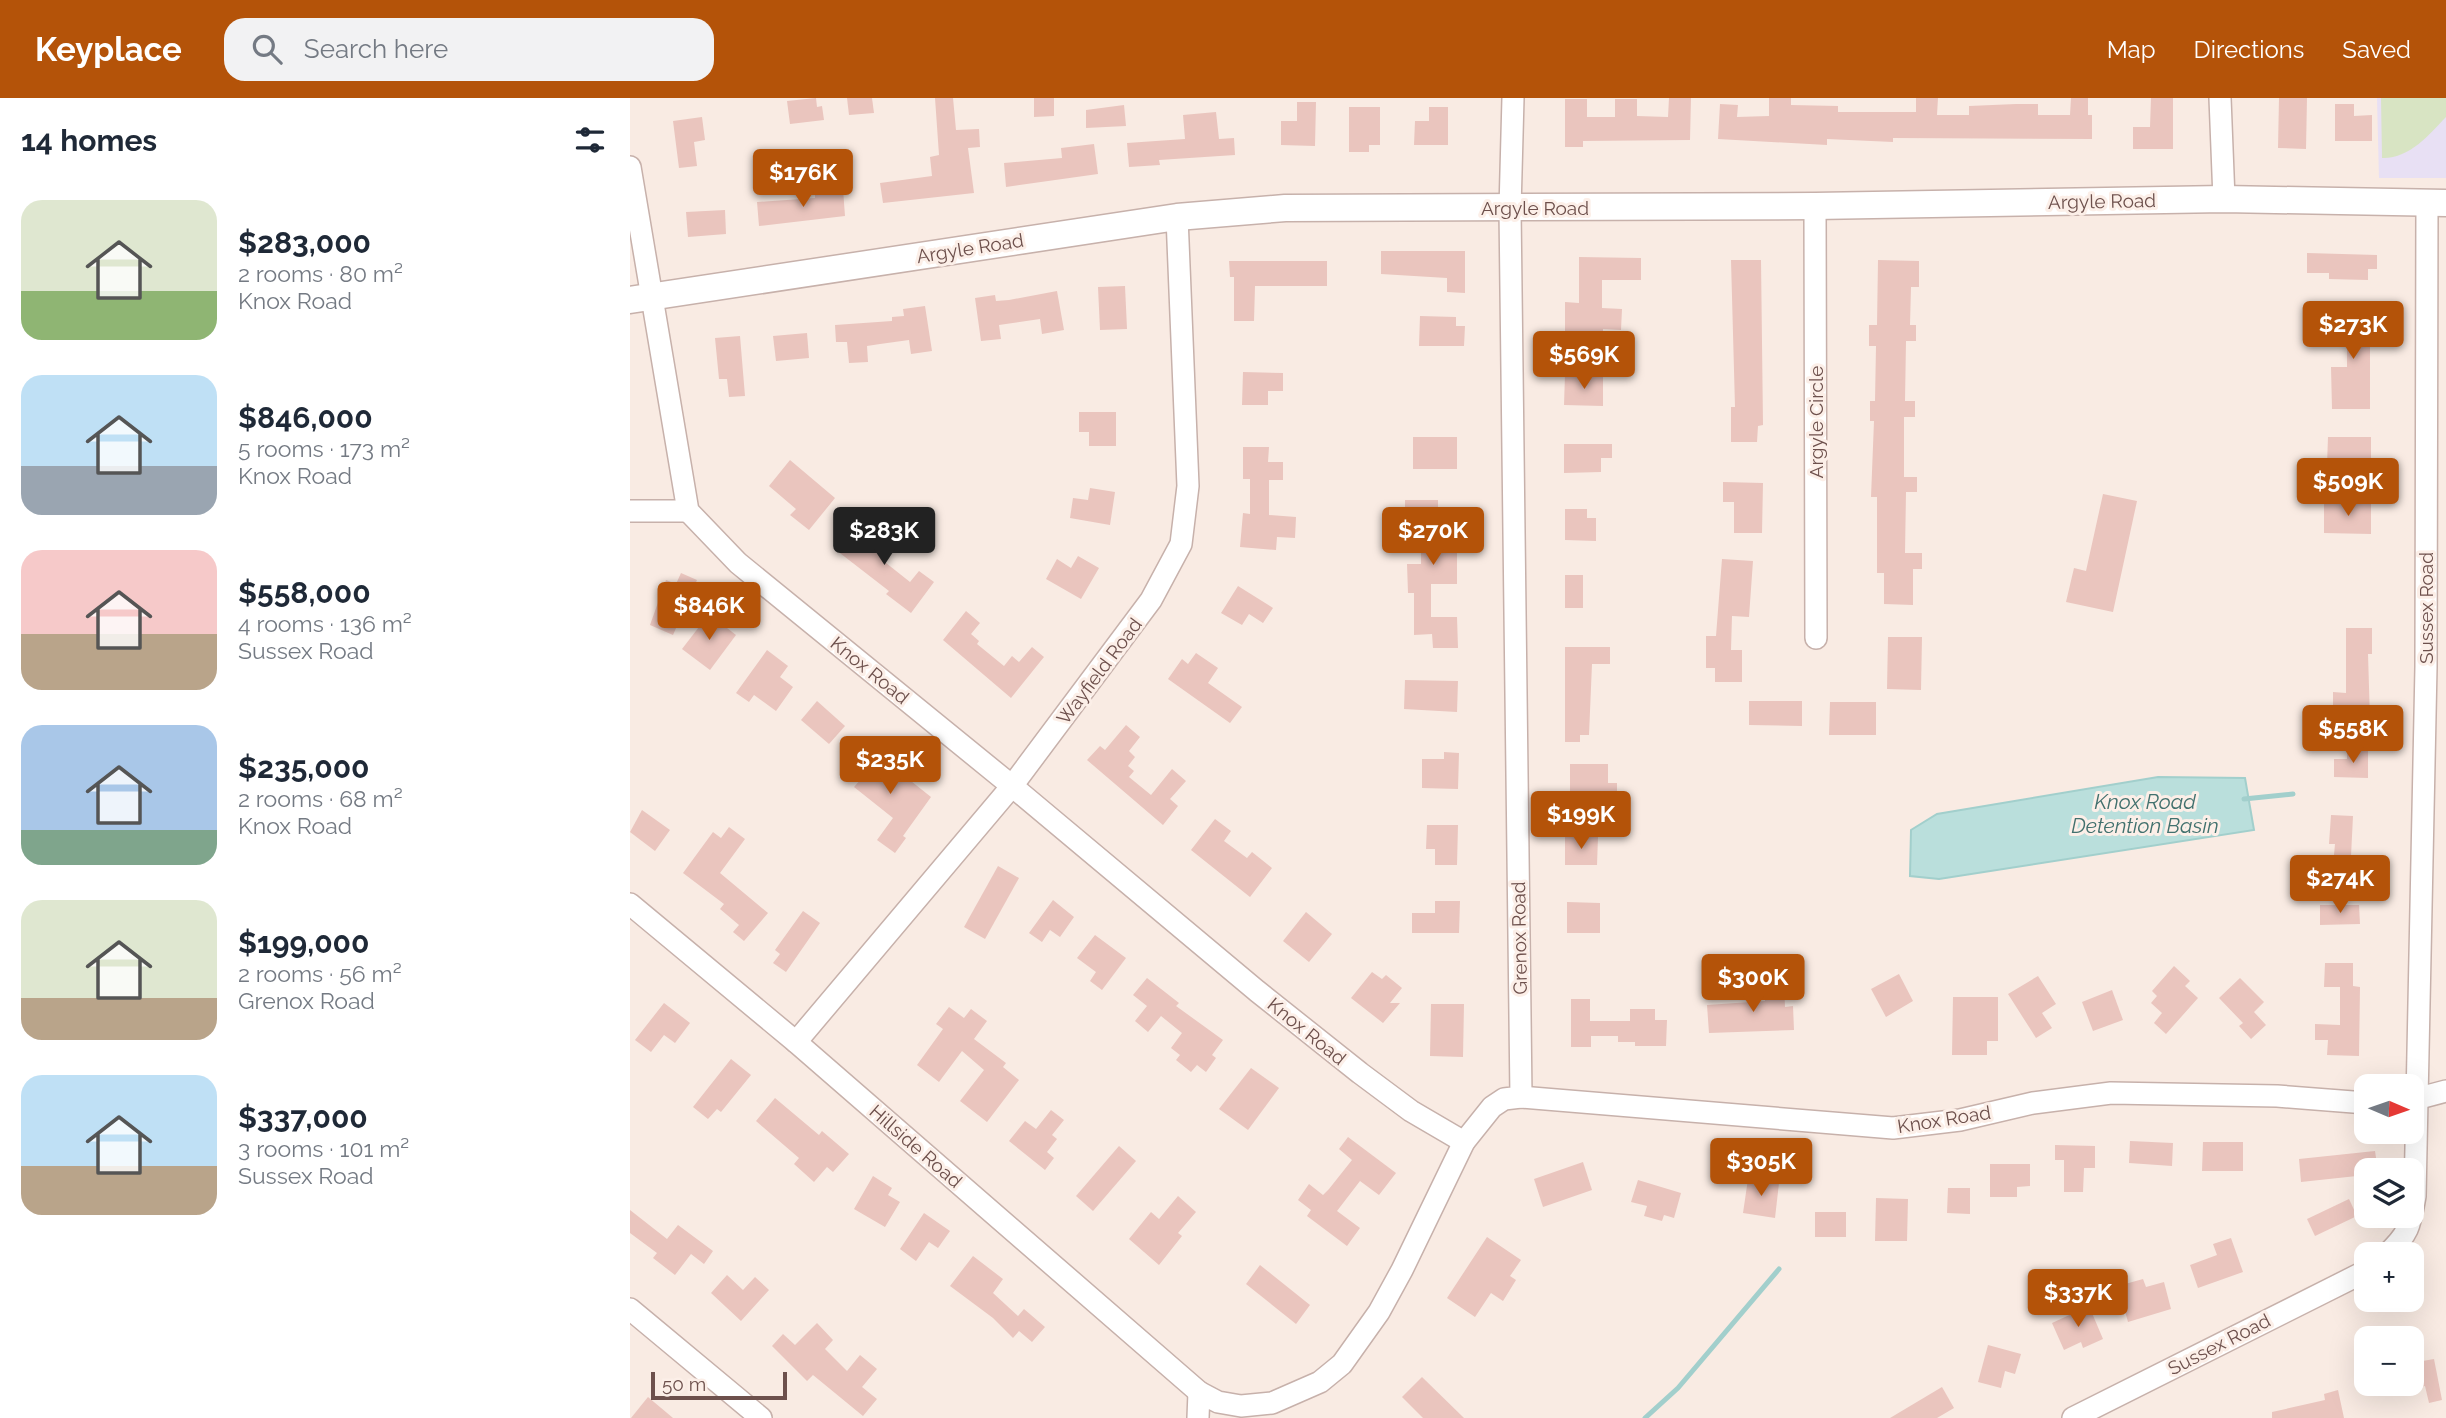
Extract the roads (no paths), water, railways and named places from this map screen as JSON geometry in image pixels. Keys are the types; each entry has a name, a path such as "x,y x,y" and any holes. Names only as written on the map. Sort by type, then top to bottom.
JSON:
{"street":[{"name":"Grenox Road","path":"1513,98 1510,209 1521,1097"},
{"path":"2220,98 2224,199"},
{"path":"630,167 641,298 688,511 630,511"},
{"name":"Argyle Road","path":"641,298 1177,217 1285,208 1510,209 2224,199 2437,203"},
{"name":"Sussex Road","path":"2415,1074 2436,667 2437,203"},
{"name":"Argyle Circle","path":"1815,206 1816,638"},
{"name":"Wayfield Road","path":"796,1042 1012,786 1151,600 1181,544 1188,486 1177,217"},
{"name":"Knox Road","path":"688,511 738,563 1360,1073 1411,1111 1464,1142"},
{"name":"Hillside Road","path":"630,904 796,1042 1199,1392"},
{"path":"2424,1097 2446,1091"},
{"name":"Knox Road","path":"1521,1097 1893,1128 1960,1120 2033,1103 2111,1093 2277,1097 2354,1102"},
{"path":"1198,1418 1199,1392 1218,1402 1241,1406 1272,1403 1320,1382 1342,1364 1402,1270 1464,1142 1492,1107 1504,1099 1521,1097"},
{"name":"Sussex Road","path":"2400,1242 2410,1228 2415,1196 2414,1144"},
{"name":"Sussex Road","path":"2073,1418 2354,1277"},
{"path":"630,1309 761,1418"}],"water":[{"name":"Knox Road Detention Basin","path":"2158,777 2245,778 2254,830 1939,879 1910,876 1911,830 1937,814"}],"waterway":[{"path":"2244,799 2293,794"},
{"path":"1645,1418 1678,1388 1779,1269"}]}
